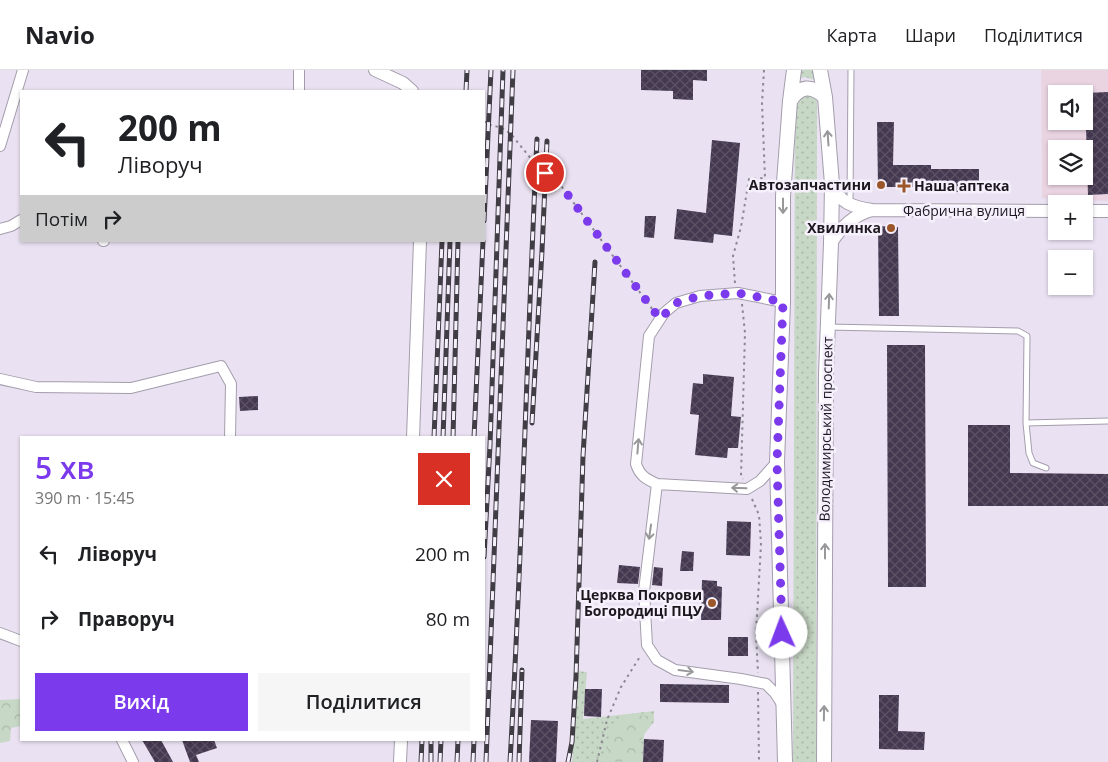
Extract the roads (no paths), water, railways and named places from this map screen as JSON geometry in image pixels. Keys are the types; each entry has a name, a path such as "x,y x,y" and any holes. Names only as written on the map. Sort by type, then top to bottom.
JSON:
{"main road":[{"path":"785,762 777,462 783,302 783,196 794,70"},
{"name":"Володимирський проспект","path":"820,70 825,97 832,184 826,374 824,762"},
{"path":"790,101 802,88 810,87 818,90 825,97"}],"street":[{"path":"0,146 23,70"},
{"path":"299,70 299,90"},
{"path":"375,70 403,83 411,90"},
{"path":"832,184 835,193 842,201 850,205 872,210"},
{"path":"849,221 850,205"},
{"path":"831,244 841,228 849,221 872,210"},
{"name":"Фабрична вулиця","path":"872,210 1048,211"},
{"path":"1093,211 1108,211"},
{"path":"0,229 20,221"},
{"path":"413,436 420,242"},
{"path":"777,462 760,481 747,489 657,484 639,473 636,464 650,336 660,319 676,303 700,296 738,293 783,302"},
{"path":"0,379 36,387 131,388 221,366 231,384 230,436"},
{"path":"657,484 644,591 647,645 657,660 675,670 766,684 775,693 784,707"},
{"path":"0,633 20,641"},
{"path":"122,741 133,762"},
{"path":"400,762 401,741"}],"lane":[{"path":"850,205 851,70"},
{"path":"828,326 1018,331 1027,336 1026,423 1029,453 1033,463 1046,468"},
{"path":"1026,423 1108,421"}],"railway":[{"path":"466,90 467,70"},
{"path":"485,199 491,70"},
{"path":"485,538 503,70"},
{"path":"486,762 513,70"},
{"path":"510,762 537,139"},
{"path":"532,423 547,141"},
{"path":"434,436 442,242"},
{"path":"443,436 450,242"},
{"path":"453,436 458,242"},
{"path":"474,436 483,242"},
{"path":"568,762 572,742 576,677 583,456 595,262"},
{"path":"519,762 522,670"},
{"path":"421,762 422,741"},
{"path":"431,741 431,762"},
{"path":"440,762 441,741"},
{"path":"457,762 458,741"},
{"path":"473,762 474,741"}],"place":[{"name":"Автозапчастини","path":"881,185"},
{"name":"Наша аптека","path":"904,186"},
{"name":"Хвилинка","path":"891,228"},
{"name":"Церква Покрови Богородиці ПЦУ","path":"712,603"}]}
